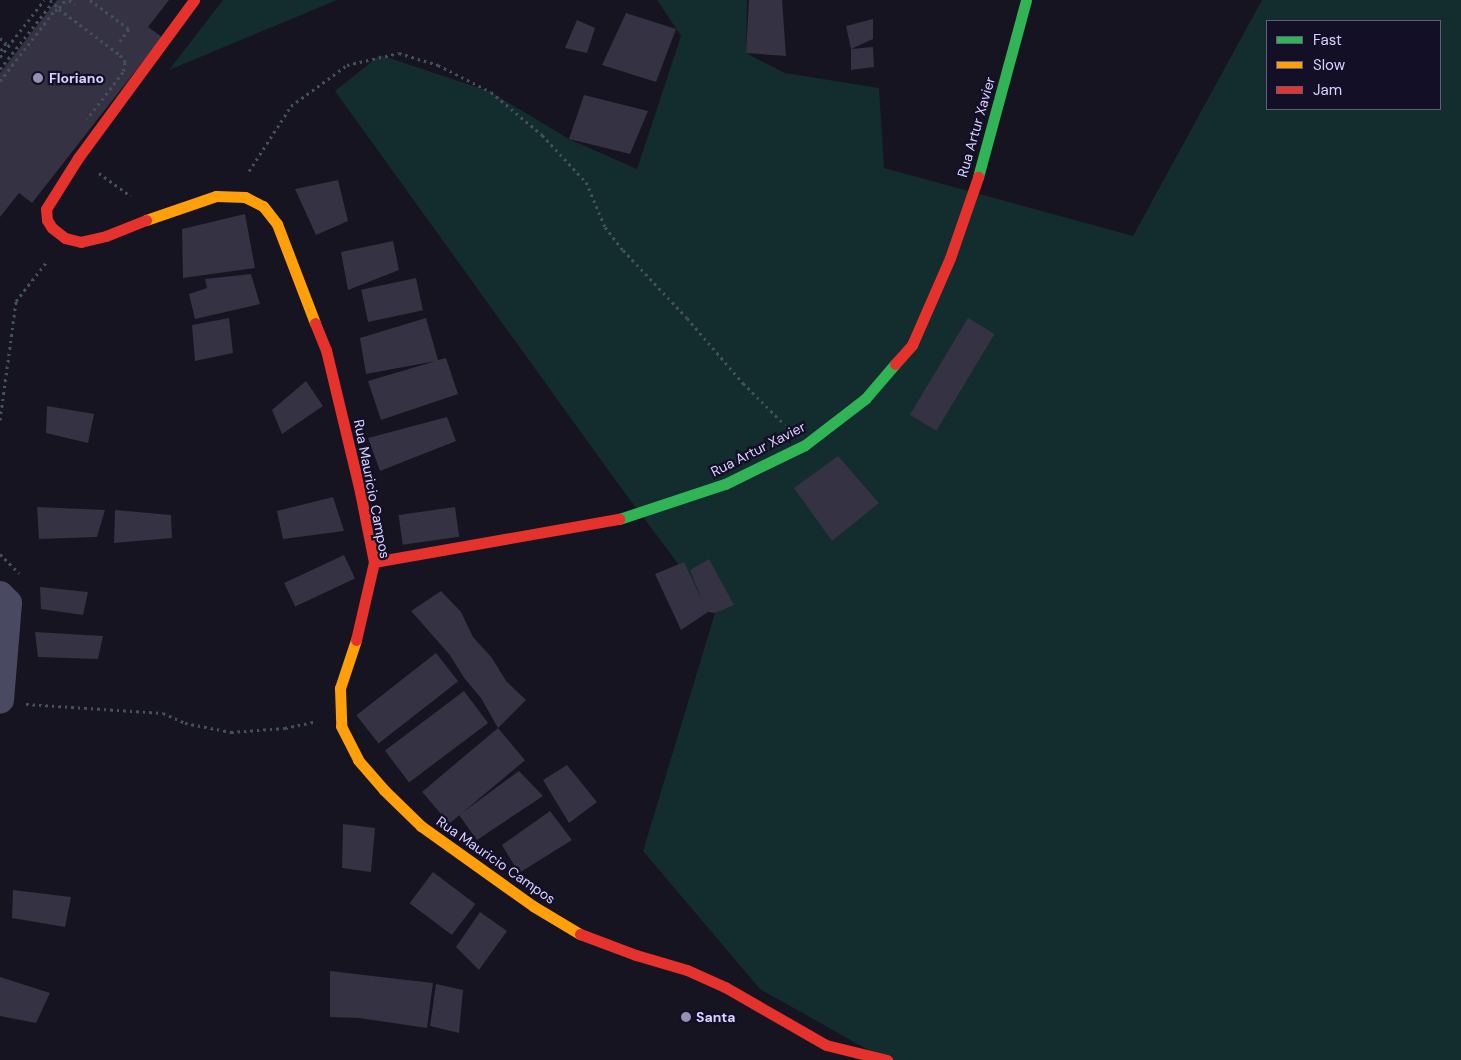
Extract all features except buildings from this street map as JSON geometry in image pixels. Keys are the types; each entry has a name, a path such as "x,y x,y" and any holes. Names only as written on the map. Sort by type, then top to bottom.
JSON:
{"street":[{"path":"65,238 52,228 47,220 46,209 78,158 194,0"},
{"name":"Rua Artur Xavier","path":"374,562 612,521 725,484 805,445 866,399 912,345 950,258 984,157 1026,0"},
{"name":"Rua Mauricio Campos","path":"65,238 81,242 106,236 157,215 216,196 245,197 263,206 277,224 326,350 360,492 374,562 356,640 340,688 341,726 358,760 384,790 421,826 533,906 582,935 636,955 688,970 725,987 826,1045 887,1060"},
{"path":"0,594 8,603 10,702"}],"path":[{"path":"0,58 44,0"},
{"path":"0,69 51,1 59,8 65,0"},
{"path":"70,0 75,4"},
{"path":"90,0 129,29 120,41"},
{"path":"0,81 55,10 60,9 120,55 125,62 123,72 87,118"},
{"path":"0,38 6,43 0,52"},
{"path":"232,196 291,106 347,65 398,53 438,64 491,92 542,135 586,182 605,227 623,250 687,318 743,383 805,445"},
{"path":"78,158 157,215"},
{"path":"0,420 16,301 65,238"},
{"path":"10,702 163,713 185,723 231,732 284,728 341,715"}],"green space":[{"path":"223,0 337,0 169,70"},
{"path":"657,0 747,0 746,53 785,73 879,88 884,168 1133,236 1262,0 1461,0 1461,1060 886,1060 760,989 643,851 715,613 616,481 335,91 380,55 491,92 569,139 637,169 681,36"}],"traffic: fast":[{"path":"978,177 1026,0"},
{"path":"619,519 725,484 805,445 865,399 895,364"}],"traffic: slow":[{"path":"146,220 216,196 245,197 263,206 277,224 315,323"},
{"path":"356,640 340,688 341,726 358,760 384,790 421,826 533,906 580,934"}],"traffic: jam":[{"path":"146,220 106,236 81,242 65,238 52,228 47,220 46,209 78,158 194,0"},
{"path":"895,364 912,345 950,258 978,177"},
{"path":"315,323 326,350 360,492 374,562 356,640"},
{"path":"374,562 619,519"},
{"path":"580,934 636,955 687,970 725,987 826,1045 887,1060"}],"place":[{"name":"Floriano","path":"38,78"},
{"name":"Santa","path":"686,1017"}]}
